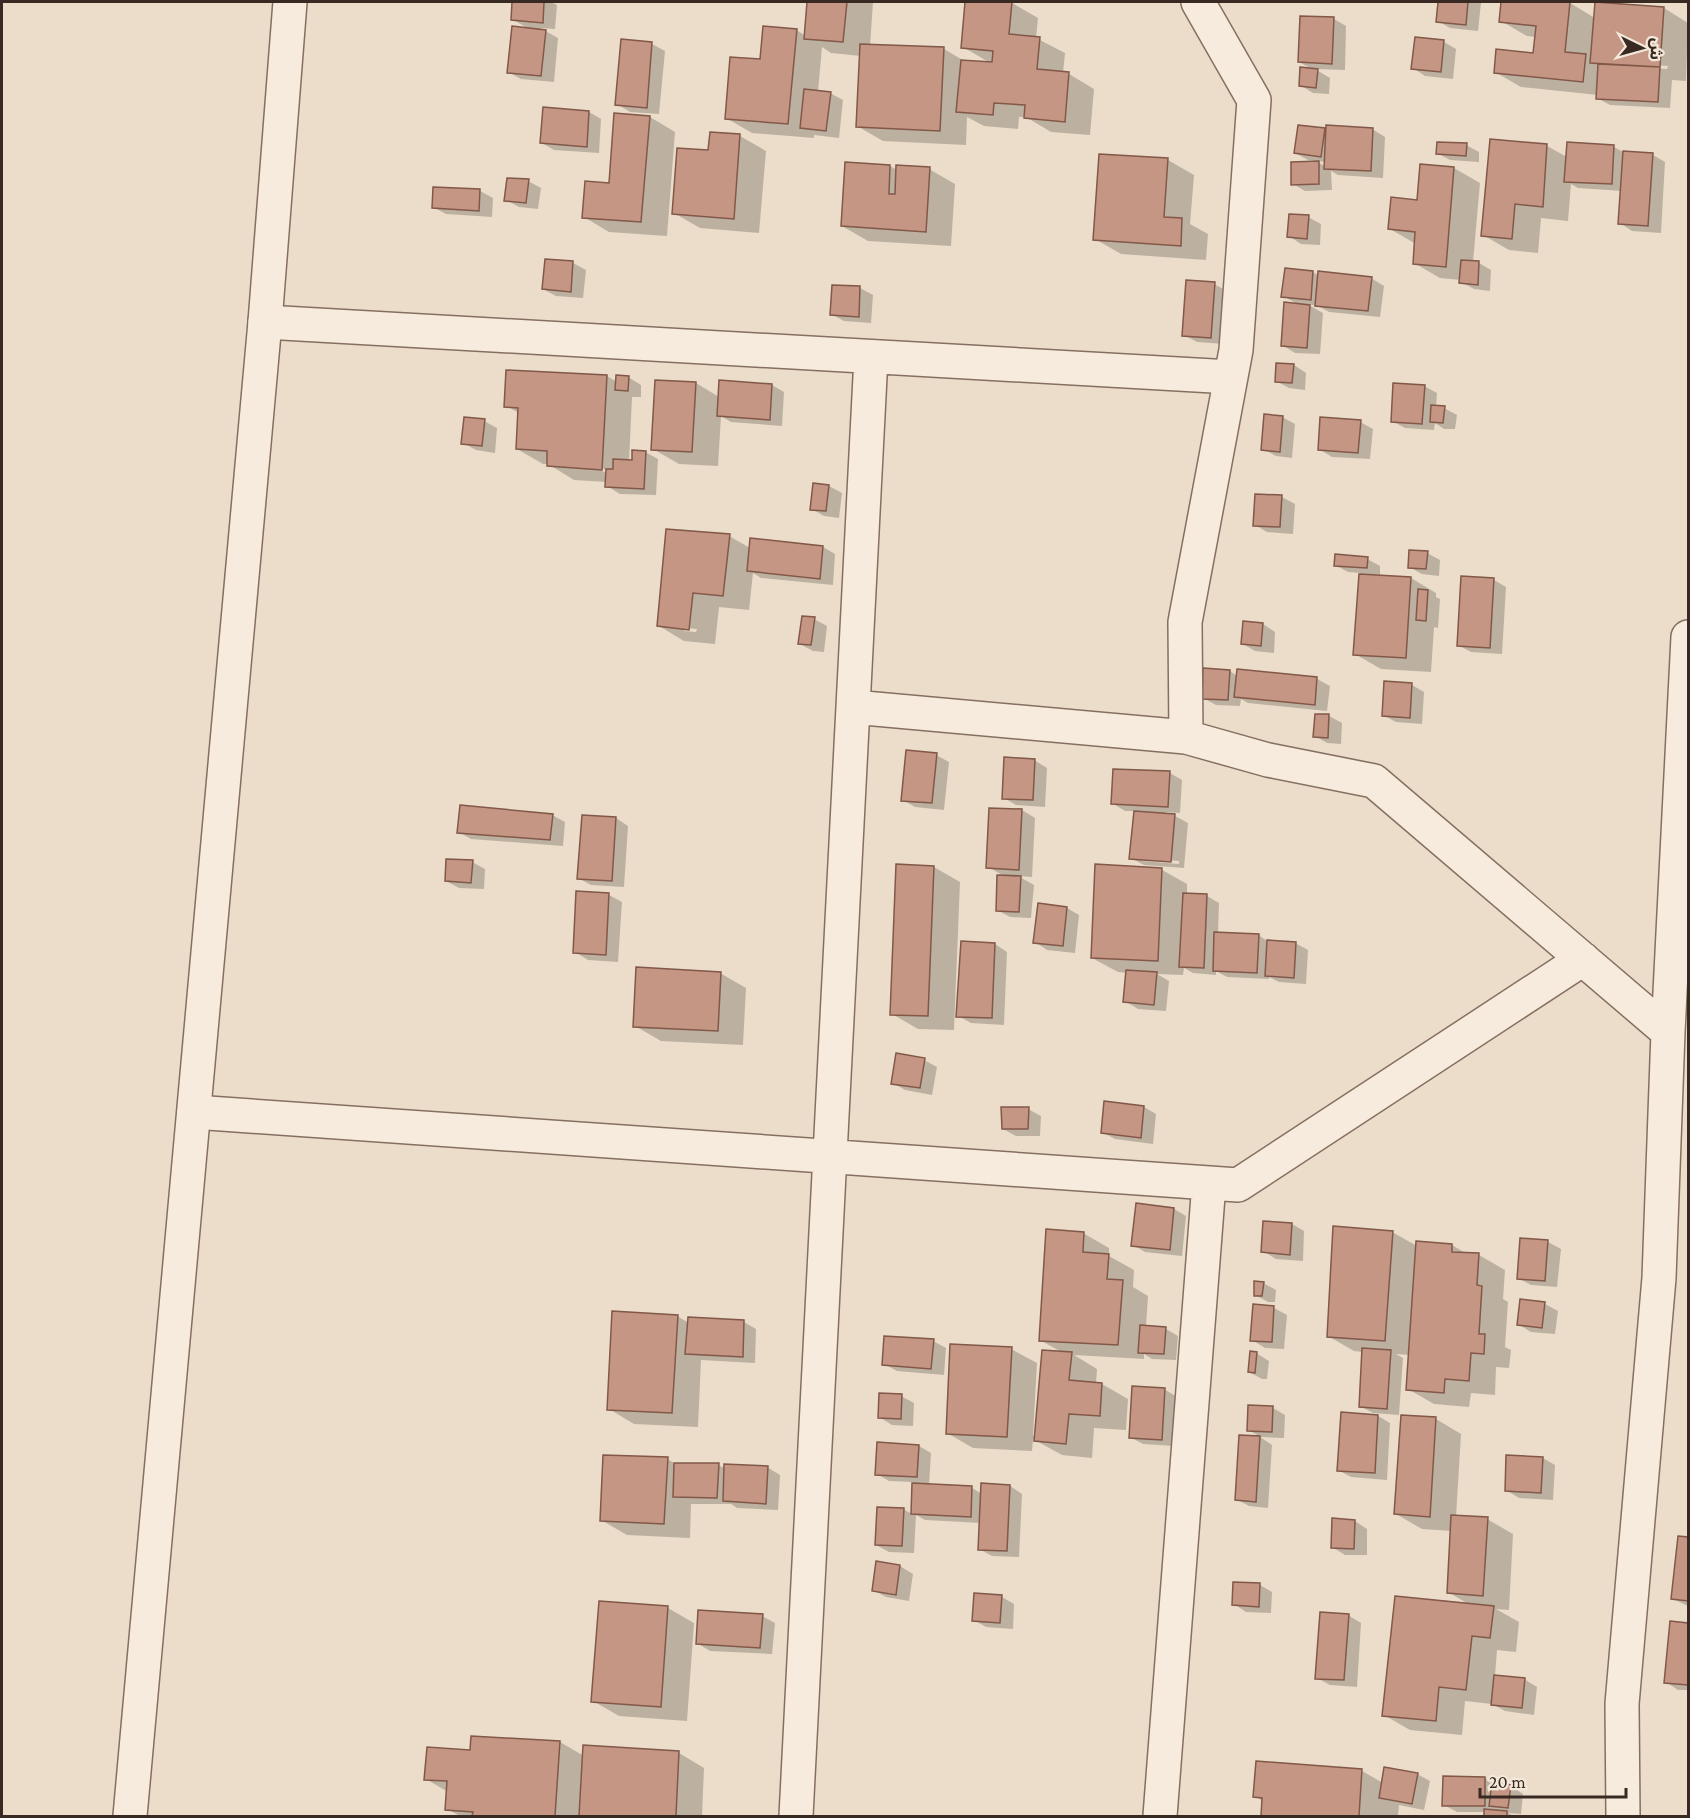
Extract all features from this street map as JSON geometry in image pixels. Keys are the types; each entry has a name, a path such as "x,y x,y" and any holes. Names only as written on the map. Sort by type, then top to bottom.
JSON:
{"street":[{"path":"130,1816 265,322 290,2"},
{"path":"1186,737 1185,622 1236,350 1254,100 1198,2"},
{"path":"265,322 1231,377"},
{"path":"796,1816 871,357"},
{"path":"1623,1816 1622,1704 1659,1278 1668,1032 1682,915 1689,637"},
{"path":"854,708 1186,737 1268,760 1374,781 1668,1032"},
{"path":"194,1112 1238,1185 1583,959"},
{"path":"1160,1816 1209,1183"}],"building":[{"path":"512,2 544,2 543,23 511,20"},
{"path":"807,2 847,2 843,42 804,39"},
{"path":"965,2 1012,2 1009,34 1040,37 1037,69 1069,72 1065,122 1024,118 1025,105 994,103 993,115 956,112 961,60 992,62 993,51 961,48"},
{"path":"1438,2 1468,2 1466,25 1436,22"},
{"path":"1501,2 1570,2 1565,52 1586,54 1583,82 1494,73 1496,49 1533,53 1536,26 1499,22"},
{"path":"1595,2 1664,7 1660,67 1590,63"},
{"path":"1300,16 1334,17 1332,64 1298,62"},
{"path":"512,26 546,30 541,76 507,73"},
{"path":"763,26 797,29 788,124 725,119 730,57 760,59"},
{"path":"1415,37 1444,40 1441,72 1411,69"},
{"path":"621,39 652,42 647,108 615,105"},
{"path":"860,44 944,47 940,131 856,127"},
{"path":"1598,64 1660,67 1658,102 1596,99"},
{"path":"1300,67 1318,69 1316,88 1299,86"},
{"path":"804,89 831,92 826,131 800,128"},
{"path":"543,107 589,111 587,147 540,143"},
{"path":"614,113 650,116 641,222 582,218 585,181 609,183"},
{"path":"1298,125 1325,128 1321,157 1294,153"},
{"path":"1326,125 1373,128 1371,171 1324,169"},
{"path":"710,132 740,134 734,219 672,214 677,148 708,150"},
{"path":"1490,139 1547,144 1543,207 1515,204 1512,239 1481,236"},
{"path":"1437,142 1467,143 1466,156 1436,154"},
{"path":"1567,142 1614,145 1612,184 1564,182"},
{"path":"1623,151 1653,153 1648,226 1618,224"},
{"path":"1099,154 1168,158 1164,217 1182,218 1181,246 1093,240"},
{"path":"1319,161 1319,184 1291,185 1291,162"},
{"path":"845,162 890,165 889,194 895,194 896,165 930,167 926,232 841,226"},
{"path":"1420,164 1454,167 1446,267 1413,264 1415,232 1388,229 1391,197 1417,200"},
{"path":"507,178 529,179 526,203 504,201"},
{"path":"433,187 480,189 479,211 432,208"},
{"path":"1289,214 1309,215 1307,239 1287,237"},
{"path":"545,259 573,261 571,292 542,289"},
{"path":"1461,260 1479,261 1478,285 1459,283"},
{"path":"1285,268 1313,271 1311,300 1281,297"},
{"path":"1318,271 1372,277 1368,311 1315,306"},
{"path":"1186,280 1215,282 1211,338 1182,336"},
{"path":"832,285 860,286 859,317 830,315"},
{"path":"1284,302 1310,305 1307,348 1281,346"},
{"path":"1276,363 1294,364 1292,383 1275,382"},
{"path":"506,370 607,375 602,470 547,466 547,451 516,449 518,408 504,407"},
{"path":"616,375 629,376 628,391 615,390"},
{"path":"655,380 696,382 692,452 651,450"},
{"path":"719,380 772,384 770,420 717,416"},
{"path":"1393,383 1425,385 1422,424 1391,422"},
{"path":"1431,405 1445,406 1443,423 1430,422"},
{"path":"1264,414 1283,416 1280,452 1261,450"},
{"path":"464,417 485,419 482,446 461,444"},
{"path":"1320,417 1361,420 1358,453 1318,450"},
{"path":"632,450 646,451 644,489 605,487 606,469 613,469 613,459 632,460"},
{"path":"813,483 829,485 826,511 810,510"},
{"path":"1255,494 1282,495 1280,527 1253,526"},
{"path":"666,529 730,534 723,596 693,593 689,630 657,626"},
{"path":"750,538 823,546 820,579 747,571"},
{"path":"1409,550 1428,551 1426,569 1408,568"},
{"path":"1335,554 1368,557 1367,568 1334,566"},
{"path":"1359,574 1411,577 1406,658 1353,655"},
{"path":"1461,576 1494,578 1490,648 1457,646"},
{"path":"1418,589 1428,590 1426,621 1416,620"},
{"path":"802,616 815,617 811,645 798,644"},
{"path":"1243,621 1263,623 1261,646 1241,644"},
{"path":"1203,668 1230,670 1228,700 1202,699"},
{"path":"1237,669 1317,677 1315,705 1234,697"},
{"path":"1384,681 1412,683 1410,718 1382,716"},
{"path":"1315,714 1329,714 1328,738 1313,737"},
{"path":"906,750 937,753 932,803 901,801"},
{"path":"1004,757 1035,759 1033,800 1002,799"},
{"path":"1113,769 1170,771 1168,807 1111,804"},
{"path":"460,805 553,814 550,840 457,833"},
{"path":"989,808 1022,809 1019,870 986,868"},
{"path":"1134,811 1175,814 1171,862 1129,859"},
{"path":"582,815 616,817 612,881 577,879"},
{"path":"446,859 473,860 471,883 445,881"},
{"path":"896,864 934,866 928,1016 890,1015"},
{"path":"1095,864 1162,868 1158,961 1091,958"},
{"path":"997,875 1021,876 1019,912 996,911"},
{"path":"576,891 609,893 606,955 573,953"},
{"path":"1183,893 1207,894 1204,968 1179,967"},
{"path":"1038,903 1067,907 1063,946 1033,943"},
{"path":"1214,932 1259,934 1257,973 1213,971"},
{"path":"1267,940 1296,942 1294,978 1265,976"},
{"path":"961,941 995,943 992,1018 956,1017"},
{"path":"636,967 721,972 718,1031 633,1027"},
{"path":"1126,970 1157,972 1154,1005 1123,1002"},
{"path":"896,1053 925,1058 920,1088 891,1084"},
{"path":"1104,1101 1144,1106 1141,1138 1101,1133"},
{"path":"1001,1107 1029,1107 1028,1129 1002,1129"},
{"path":"1136,1203 1174,1208 1170,1250 1131,1246"},
{"path":"1263,1221 1292,1223 1290,1255 1261,1252"},
{"path":"1333,1226 1393,1231 1385,1341 1327,1337"},
{"path":"1046,1229 1084,1232 1083,1252 1109,1254 1107,1279 1123,1280 1118,1345 1039,1341"},
{"path":"1520,1238 1548,1240 1545,1281 1517,1279"},
{"path":"1416,1241 1452,1244 1452,1252 1479,1253 1477,1285 1482,1286 1479,1334 1485,1334 1484,1354 1471,1353 1469,1381 1445,1379 1444,1393 1406,1390"},
{"path":"1254,1281 1264,1282 1262,1296 1254,1296"},
{"path":"1520,1299 1545,1302 1542,1328 1517,1325"},
{"path":"1253,1304 1274,1306 1272,1342 1250,1341"},
{"path":"612,1311 678,1315 672,1413 607,1410"},
{"path":"688,1317 744,1320 743,1357 685,1354"},
{"path":"1140,1325 1166,1327 1164,1354 1138,1353"},
{"path":"884,1336 934,1339 931,1369 882,1365"},
{"path":"950,1344 1012,1347 1007,1437 946,1434"},
{"path":"1362,1348 1391,1350 1387,1409 1359,1407"},
{"path":"1042,1350 1072,1352 1069,1380 1102,1383 1100,1416 1069,1414 1066,1444 1034,1441"},
{"path":"1250,1351 1257,1352 1255,1373 1248,1372"},
{"path":"1132,1386 1165,1388 1162,1440 1129,1438"},
{"path":"879,1393 902,1394 901,1419 878,1418"},
{"path":"1248,1405 1273,1406 1272,1432 1247,1431"},
{"path":"1341,1412 1378,1415 1375,1473 1337,1471"},
{"path":"1401,1415 1436,1417 1430,1517 1394,1514"},
{"path":"1239,1435 1260,1436 1256,1502 1235,1500"},
{"path":"877,1442 919,1445 917,1477 875,1475"},
{"path":"603,1455 668,1457 664,1524 600,1521"},
{"path":"1506,1455 1543,1457 1541,1493 1505,1491"},
{"path":"674,1463 719,1463 717,1498 673,1497"},
{"path":"724,1464 768,1466 766,1504 723,1501"},
{"path":"912,1483 972,1486 971,1517 911,1514"},
{"path":"981,1483 1010,1485 1007,1551 978,1550"},
{"path":"877,1507 904,1508 902,1546 875,1545"},
{"path":"1451,1515 1488,1517 1483,1596 1447,1593"},
{"path":"1332,1518 1355,1520 1354,1549 1331,1548"},
{"path":"1678,1536 1688,1537 1688,1601 1671,1599"},
{"path":"876,1561 900,1565 896,1595 872,1591"},
{"path":"1233,1582 1260,1583 1259,1607 1232,1605"},
{"path":"974,1593 1002,1595 1000,1623 972,1621"},
{"path":"1395,1596 1494,1606 1490,1638 1472,1636 1466,1690 1439,1687 1436,1721 1382,1716"},
{"path":"599,1601 668,1606 661,1707 591,1702"},
{"path":"698,1610 763,1614 760,1648 696,1644"},
{"path":"1320,1612 1349,1614 1344,1680 1315,1679"},
{"path":"1670,1621 1688,1623 1688,1685 1664,1683"},
{"path":"1494,1675 1525,1678 1522,1708 1491,1705"},
{"path":"471,1736 560,1741 555,1816 472,1816 473,1812 445,1810 447,1781 424,1780 427,1747 470,1750"},
{"path":"583,1745 679,1751 676,1816 579,1816"},
{"path":"1256,1761 1362,1769 1359,1816 1261,1816 1262,1798 1253,1797"},
{"path":"1384,1767 1418,1773 1412,1804 1379,1798"},
{"path":"1443,1776 1485,1777 1485,1806 1442,1806"},
{"path":"1492,1782 1511,1785 1508,1808 1489,1806"},
{"path":"1484,1809 1507,1811 1507,1816 1484,1816"}]}
